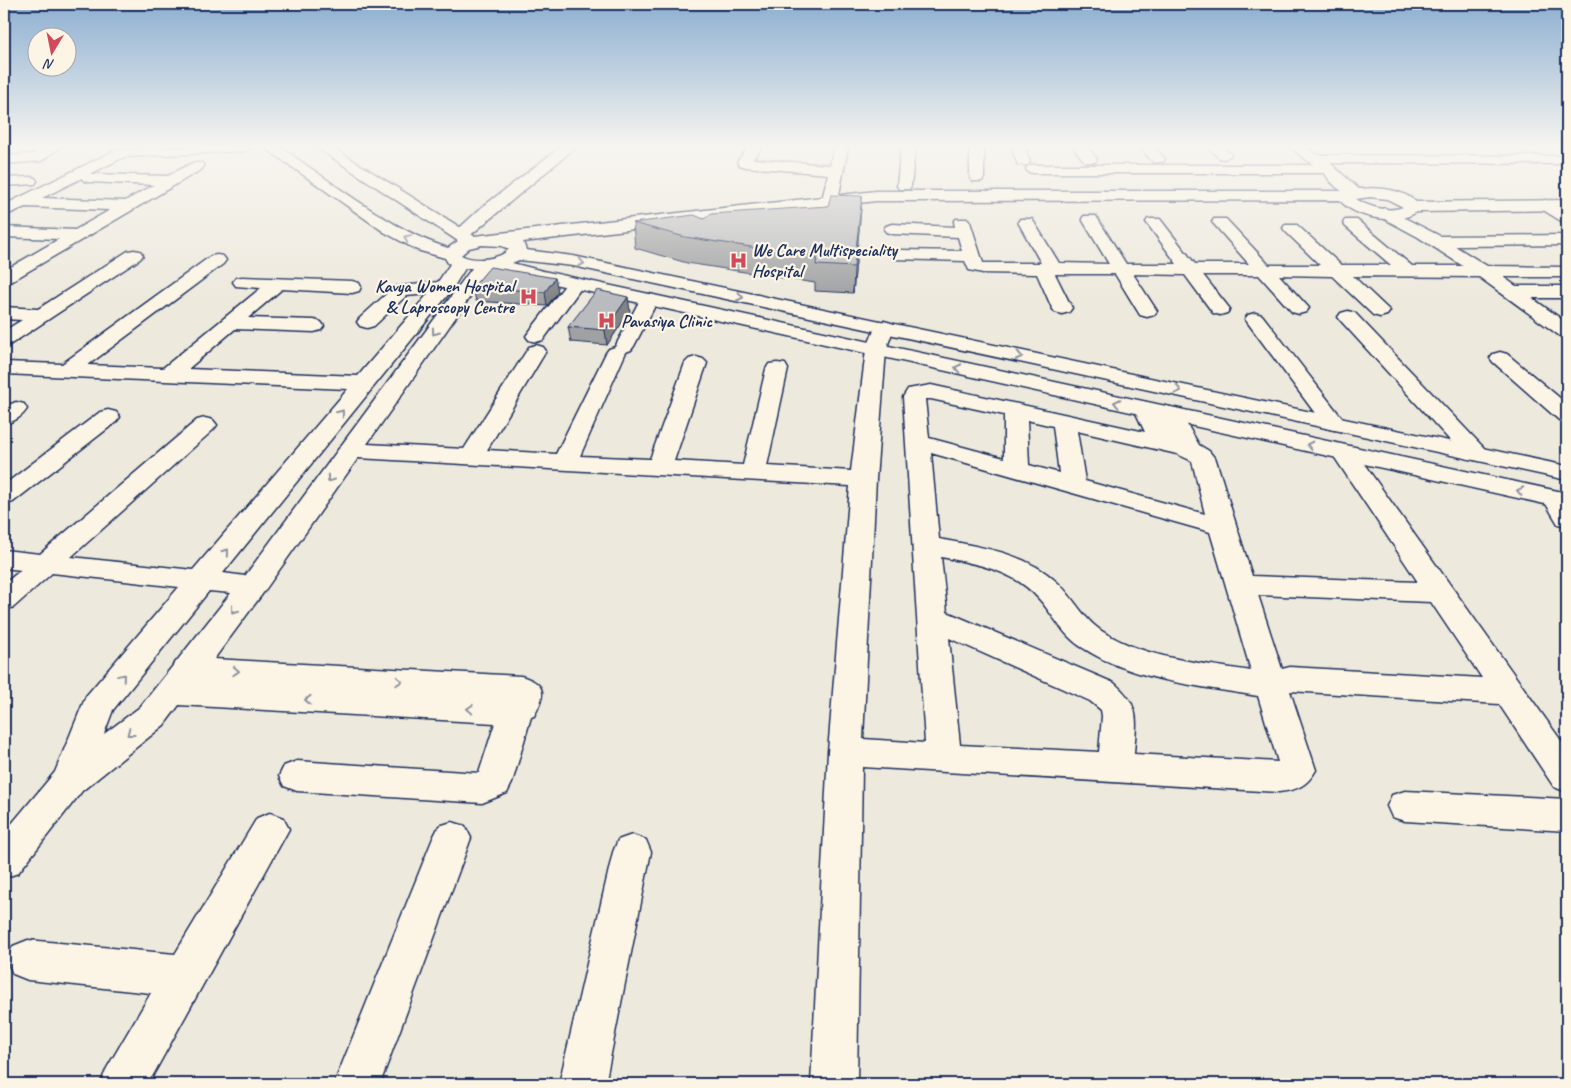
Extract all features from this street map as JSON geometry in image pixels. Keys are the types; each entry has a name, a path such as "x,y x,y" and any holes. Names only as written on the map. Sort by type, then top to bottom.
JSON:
{"street":[{"path":"4,211 30,198"},
{"path":"4,278 12,267 78,235 142,198"},
{"path":"345,198 390,229 423,246 478,247 513,243 517,252"},
{"path":"402,198 478,247 507,259 517,252 908,203 1353,198"},
{"path":"4,861 69,781 152,716 252,586 351,450 478,247 477,218 504,198"},
{"path":"514,209 527,198"},
{"path":"69,781 98,705 478,247 830,200 863,198"},
{"path":"1319,198 1353,198 1430,237 1484,272 1566,331"},
{"path":"1398,198 1404,200 1430,237 1567,240"},
{"path":"21,202 128,206"},
{"path":"1385,213 1404,212 1411,209 1567,205"},
{"path":"1545,206 1567,218"},
{"path":"1090,219 1147,311"},
{"path":"1026,222 1048,268 1062,308"},
{"path":"1154,222 1220,309"},
{"path":"1220,222 1300,308"},
{"path":"1351,223 1409,272"},
{"path":"892,229 963,227 975,266 978,268 1567,272"},
{"path":"1291,228 1380,311"},
{"path":"4,232 78,235"},
{"path":"478,247 575,284 649,300 880,338 1334,423 1567,473"},
{"path":"517,252 573,261 880,338 1145,409 1343,452 1564,506"},
{"path":"900,255 972,256"},
{"path":"4,340 134,256"},
{"path":"68,370 217,260"},
{"path":"242,282 352,287"},
{"path":"168,375 277,284"},
{"path":"471,457 536,344 575,284"},
{"path":"367,322 401,291 444,287"},
{"path":"1512,292 1567,292"},
{"path":"565,462 620,350 649,300"},
{"path":"4,313 43,314"},
{"path":"1348,316 1475,453"},
{"path":"1255,319 1334,423"},
{"path":"230,323 314,326"},
{"path":"834,1084 845,752 863,480 880,338"},
{"path":"1500,358 1567,414"},
{"path":"659,468 696,363"},
{"path":"4,368 365,384"},
{"path":"753,473 776,369"},
{"path":"845,752 944,758 1116,768 1279,777 1291,776 1298,770 1280,683 1222,528 1204,460 1201,456 1190,450 1162,443 1015,410 931,392 916,394 914,397 944,758"},
{"path":"1145,409 1162,443"},
{"path":"1015,410 1017,470"},
{"path":"1170,414 1190,450"},
{"path":"4,497 108,417"},
{"path":"1064,421 1073,485"},
{"path":"4,600 204,425"},
{"path":"918,442 1222,528"},
{"path":"351,450 863,480"},
{"path":"1343,452 1567,777"},
{"path":"926,546 1006,562 1021,568 1049,591 1081,631 1095,642 1132,658 1172,668 1280,683 1508,692"},
{"path":"4,558 252,586"},
{"path":"1255,585 1440,593"},
{"path":"932,618 1102,692 1116,704 1119,716 1116,768"},
{"path":"179,680 520,688 526,691 522,707 516,710 494,783 490,786 482,788 297,776"},
{"path":"1405,806 1567,815"},
{"path":"123,1084 270,828"},
{"path":"357,1084 452,838"},
{"path":"582,1084 632,852"},
{"path":"28,960 185,976"}],"building":[{"path":"830,198 862,198 854,267 816,265 817,257 685,237 633,223 694,215 704,219 711,214 828,206"},
{"path":"490,267 555,278 545,292 473,287"},
{"path":"597,290 628,297 605,330 568,327"}],"place":[{"name":"We Care Multispeciality Hospital","path":"738,260"},
{"name":"Kavya Women Hospital & Laproscopy Centre","path":"528,296"},
{"name":"Pavasiya Clinic","path":"607,321"}]}
